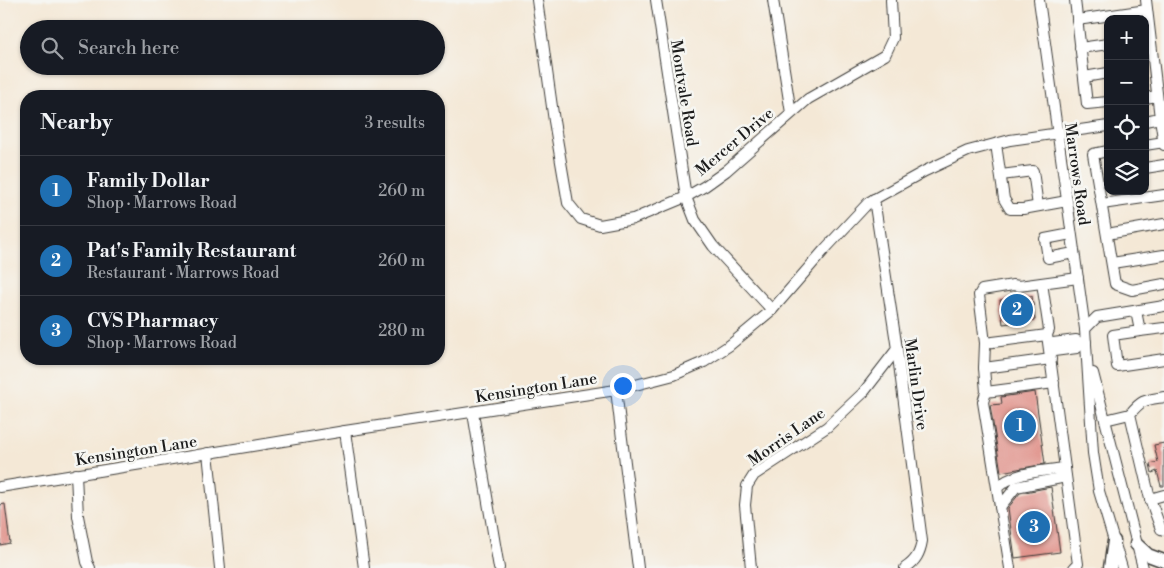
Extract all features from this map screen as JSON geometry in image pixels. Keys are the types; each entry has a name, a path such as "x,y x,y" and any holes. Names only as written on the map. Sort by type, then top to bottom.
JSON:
{"main road":[{"path":"1110,568 1114,540"},
{"path":"1136,544 1148,555 1164,561"}],"street":[{"name":"Mercer Drive","path":"538,0 554,121 568,203 581,219 600,225 633,219 686,197 705,186 726,171 808,99 885,55 893,38 891,0"},
{"name":"Montvale Road","path":"656,0 686,197 695,220 713,246 772,310"},
{"path":"773,0 791,113"},
{"name":"Marrows Road","path":"1040,0 1085,329 1093,453 1099,492 1122,568"},
{"path":"1075,0 1087,104 1104,102"},
{"path":"1077,20 1147,3"},
{"path":"1080,48 1104,45"},
{"path":"1149,54 1164,143 1149,145"},
{"path":"1084,77 1104,74"},
{"path":"1149,97 1157,96"},
{"path":"1149,120 1160,118"},
{"name":"Kensington Lane","path":"0,487 345,431 616,390 674,375 704,362 730,346 772,310 824,249 874,199 925,171 968,151 996,144 1104,127"},
{"path":"996,144 1004,199 1010,209 1067,201"},
{"path":"1104,153 1093,154 1115,284 1132,290 1164,284"},
{"path":"1149,167 1164,165"},
{"path":"1001,174 1033,170 1038,206"},
{"path":"1097,176 1104,175"},
{"path":"1102,204 1164,195"},
{"name":"Marlin Drive","path":"874,199 897,349 922,541 920,554 906,568"},
{"path":"1107,234 1164,224"},
{"path":"1072,234 1045,239 1048,258 1074,254"},
{"path":"1112,263 1164,255"},
{"path":"1010,568 983,402 986,392 984,368 985,343 979,294 982,290 1078,278"},
{"path":"1042,283 1049,330 1047,335 1078,564 1074,568"},
{"path":"1085,329 1098,317 1164,306"},
{"path":"1136,311 1140,331"},
{"path":"1164,328 1112,335 1117,366 1164,359"},
{"path":"985,343 1047,335"},
{"path":"1049,347 1054,351 1085,346"},
{"name":"Marrows Road","path":"1085,346 1143,568"},
{"name":"Morris Lane","path":"751,568 745,505 747,486 754,475 827,428 863,394 897,349"},
{"path":"984,368 1051,359"},
{"path":"986,392 1054,383"},
{"path":"616,390 638,568"},
{"path":"1105,420 1130,414 1139,403 1146,400 1164,397"},
{"path":"473,413 499,568"},
{"path":"1130,414 1150,499 1161,528 1164,530"},
{"path":"345,431 364,568"},
{"path":"208,453 220,568"},
{"path":"997,488 1004,481 1016,476 1065,472"},
{"path":"1000,507 1016,487 1065,472"},
{"path":"76,474 78,516 87,562 90,568"},
{"path":"1150,499 1164,495"}],"building":[{"path":"1032,296 1035,320 1003,324 1000,300"},
{"path":"1035,392 1045,464 1001,472 990,405 1002,404 1001,397"},
{"path":"1164,443 1164,486 1161,486 1157,471 1152,473 1150,464 1158,462 1154,445"},
{"path":"1051,487 1060,552 1015,558 1008,508 1020,493"},
{"path":"5,504 10,543 0,545 0,505"}],"place":[{"name":"Pat's Family Restaurant","path":"1017,310"},
{"name":"Family Dollar","path":"1020,426"},
{"name":"CVS Pharmacy","path":"1034,527"}]}
